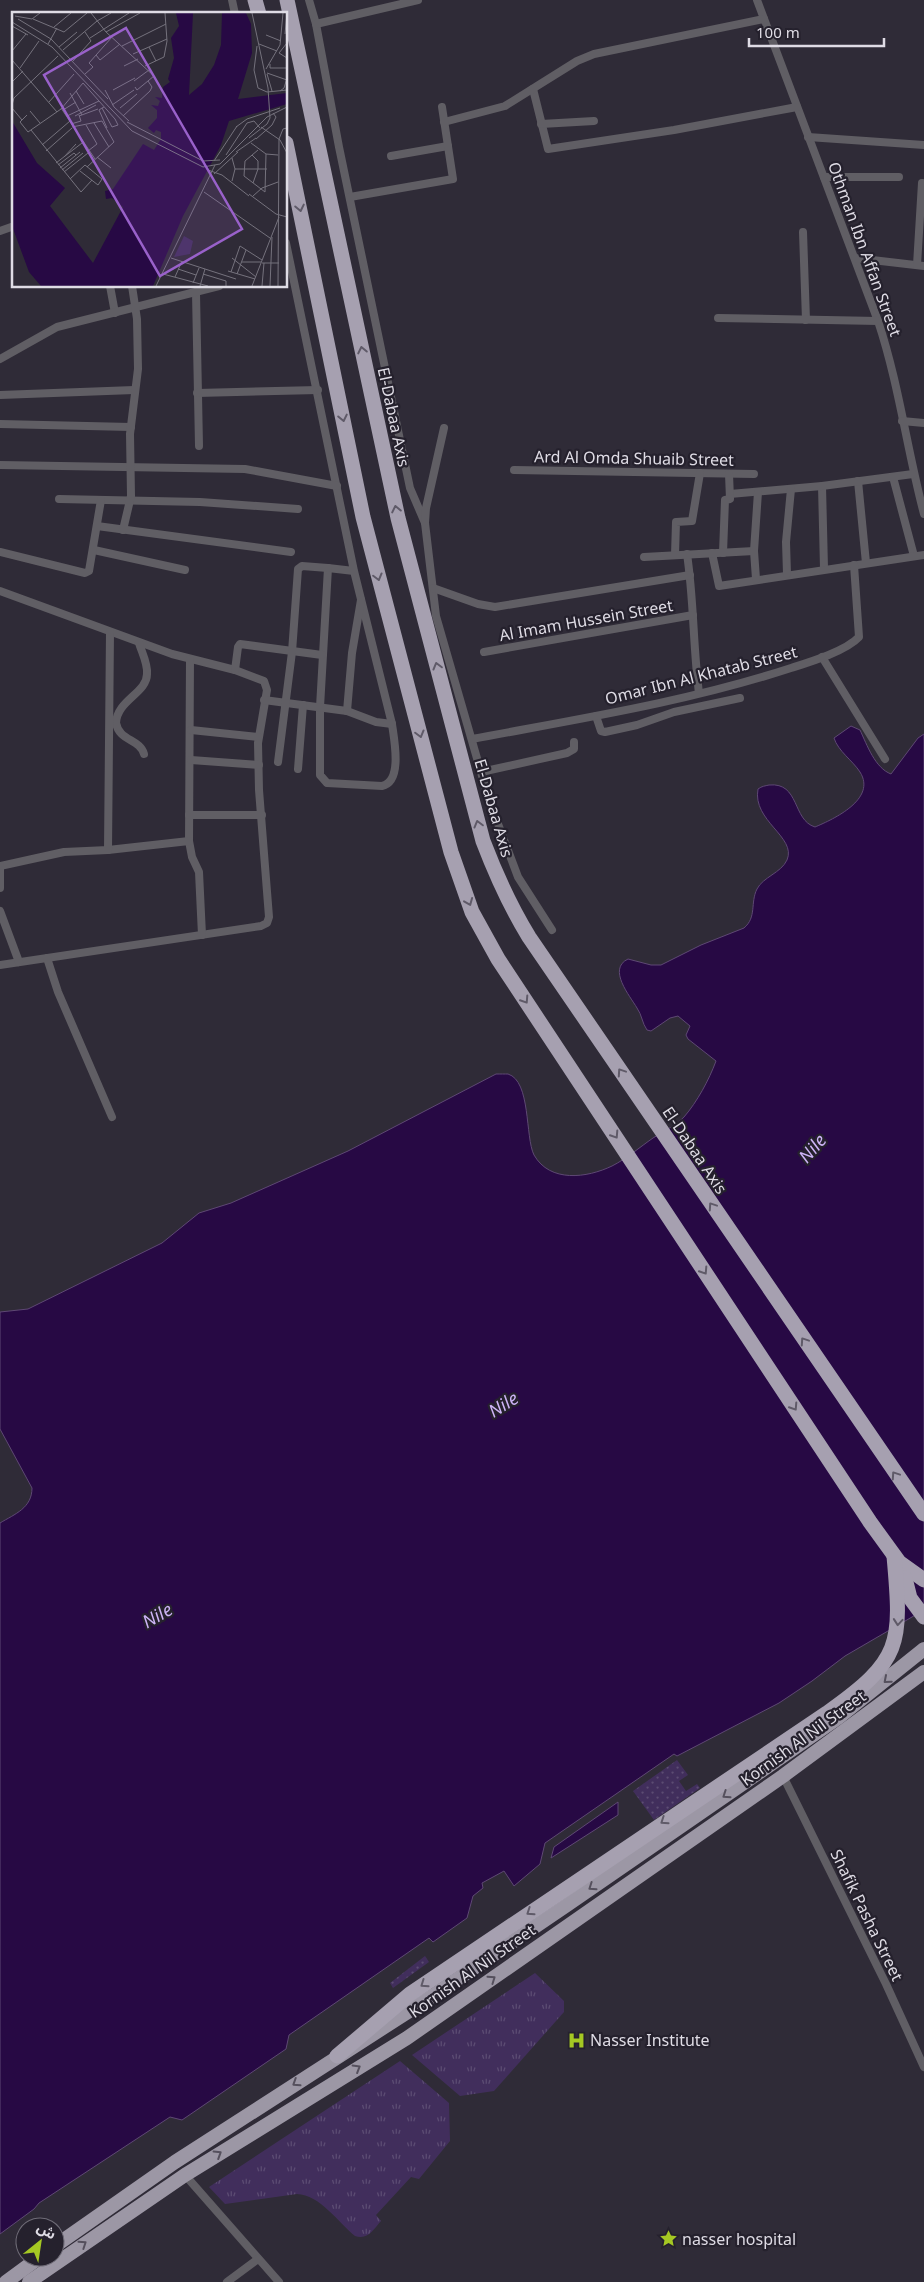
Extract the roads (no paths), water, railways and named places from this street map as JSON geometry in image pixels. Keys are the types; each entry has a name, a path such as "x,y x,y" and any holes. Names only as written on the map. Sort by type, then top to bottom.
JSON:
{"highway":[{"name":"El-Dabaa Axis","path":"287,0 398,518 483,841 507,901 529,937 924,1514"},
{"path":"288,153 363,517 451,852 472,912 504,968 899,1561 924,1580"},
{"path":"899,1561 910,1598 924,1617"},
{"path":"338,2056 410,1994 478,1946 818,1718 867,1682 887,1660 897,1634 899,1561"},
{"name":"Kornish Al Nil Street","path":"65,2239 175,2162 434,1995 846,1713 924,1649"},
{"name":"Kornish Al Nil Street","path":"35,2280 185,2175 407,2038 782,1776 924,1672"},
{"path":"434,1995 433,2004 439,2011 444,2012"},
{"path":"396,2020 404,2024 408,2033 407,2038"},
{"path":"6,2282 26,2267"}],"street":[{"path":"309,0 316,24 410,488 425,523"},
{"path":"316,24 418,0"},
{"name":"Othman Ibn Affan Street","path":"757,0 878,321 892,364 913,474 924,514"},
{"path":"444,122 495,110 577,61 594,54 764,18"},
{"path":"533,89 548,149 674,130 797,107"},
{"path":"350,197 451,179 453,176 442,107"},
{"path":"541,124 594,120"},
{"path":"808,137 924,145"},
{"path":"391,156 448,146"},
{"path":"824,177 899,177"},
{"path":"854,258 920,265 922,183"},
{"path":"804,232 806,320"},
{"path":"289,268 318,390 354,571 392,724 394,774 389,783 382,786 327,783 320,775 322,655 328,568"},
{"path":"110,288 115,313"},
{"path":"122,530 130,501 131,427 138,369 136,309 132,288"},
{"path":"0,359 57,327 136,309 191,291 208,288"},
{"path":"191,291 199,446"},
{"path":"718,318 878,321"},
{"path":"0,394 134,390"},
{"path":"197,393 318,390"},
{"path":"902,420 924,423"},
{"path":"0,424 131,427"},
{"path":"444,428 428,500 425,523 436,616 481,772 518,877 552,930"},
{"path":"0,465 245,469 337,486"},
{"name":"Ard Al Omda Shuaib Street","path":"514,470 754,474"},
{"path":"675,555 676,522 692,521 700,473"},
{"path":"723,553 725,500 730,498 729,474"},
{"path":"730,494 822,486 913,474"},
{"path":"893,477 914,556"},
{"path":"858,481 866,563"},
{"path":"822,486 824,568"},
{"path":"787,574 786,542 791,489"},
{"path":"756,580 754,551 758,492"},
{"path":"59,499 200,502 298,509"},
{"path":"0,552 85,573 91,570 101,500"},
{"path":"97,526 291,552"},
{"path":"94,550 185,570"},
{"path":"644,556 754,551"},
{"path":"712,553 719,586 824,568 924,554"},
{"path":"687,554 699,693"},
{"name":"Omar Ibn Al Khatab Street","path":"472,739 596,716 699,693 765,676 822,657 860,637 854,564"},
{"path":"278,762 292,652 298,568 302,566 354,571"},
{"path":"433,588 478,604 495,606 690,575"},
{"path":"0,591 139,643 190,659 236,670 264,680 267,687 258,737 268,920 261,926 0,965"},
{"path":"346,711 352,653 361,598"},
{"name":"Al Imam Hussein Street","path":"484,652 693,615"},
{"path":"108,850 110,632"},
{"path":"139,643 146,667 147,679 143,686 121,708 116,723 119,732 140,746 144,754"},
{"path":"236,670 239,644 322,655"},
{"path":"822,657 885,759"},
{"path":"190,659 191,760 189,841 192,857 198,872 202,935"},
{"path":"596,716 601,731 606,732 637,725 674,712 740,698"},
{"path":"264,700 346,711 376,722 392,724"},
{"path":"298,769 303,705"},
{"path":"191,730 258,737"},
{"path":"481,772 567,753 574,749 574,742"},
{"path":"191,760 259,765"},
{"path":"189,815 262,815"},
{"path":"0,888 0,866 64,852 108,850 189,841"},
{"path":"0,911 19,962"},
{"path":"47,958 58,992 112,1117"},
{"name":"Shafik Pasha Street","path":"782,1776 886,1984 924,2066"},
{"path":"185,2175 278,2282"},
{"path":"227,2282 258,2259"}],"water":[{"name":"Nile","path":"851,726 860,730 880,767 891,774 918,738 924,734 924,1610 845,1656 779,1703 677,1756 674,1754 545,1843 540,1864 514,1886 504,1871 482,1883 483,1888 473,1896 467,1918 433,1942 429,1938 289,2035 286,2049 182,2120 170,2117 39,2203 23,2217 15,2217 15,2223 0,2234 0,1523 22,1510 29,1501 32,1488 0,1429 0,1312 28,1309 162,1243 199,1213 231,1203 348,1151 496,1074 508,1074 515,1079 524,1098 531,1147 534,1155 541,1164 559,1174 581,1175 612,1166 673,1126 694,1105 716,1061 688,1039 686,1035 690,1026 678,1016 670,1018 651,1031 647,1030 639,1011 622,983 620,969 622,963 628,959 651,965 661,965 701,945 744,928 748,924 751,919 757,889 763,881 784,864 787,860 788,852 781,836 761,810 758,800 758,789 769,785 786,789 802,817 815,827 851,807 863,791 864,782 860,772 834,738"},
{"path":"618,1802 618,1815 551,1858 554,1847"}],"place":[{"name":"Nasser Institute","path":"576,2040"},
{"name":"nasser hospital","path":"668,2239"}]}
